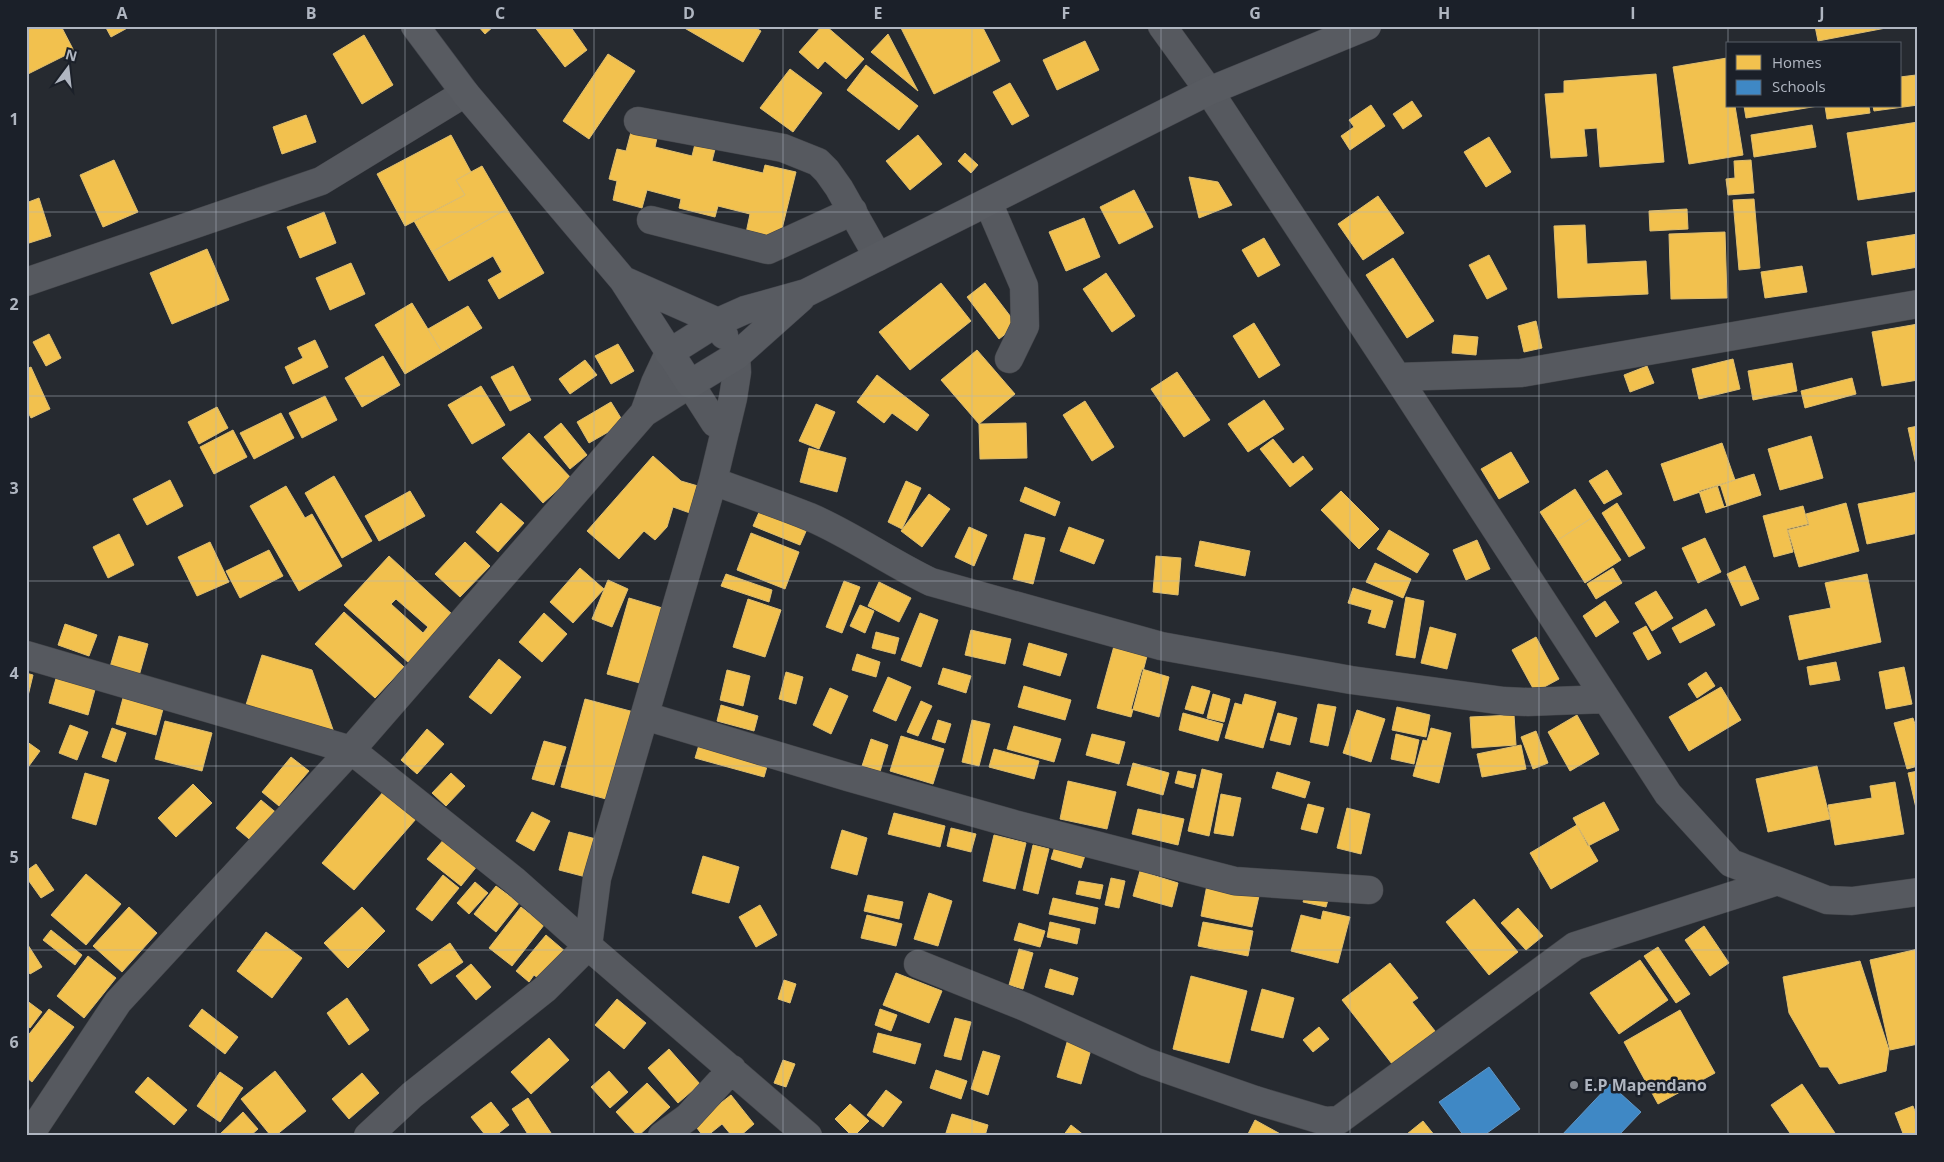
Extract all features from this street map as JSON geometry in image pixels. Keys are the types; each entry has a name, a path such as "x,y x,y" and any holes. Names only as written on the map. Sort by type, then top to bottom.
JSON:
{"main road":[{"path":"415,26 465,93 623,280 690,384 736,356 806,294"},
{"path":"670,353 718,322 745,310 806,294 1209,91 1367,26"},
{"path":"623,280 718,322 736,356"}],"street":[{"path":"1162,26 1209,91 1668,794 1731,863 1827,900 1852,901 1918,892"},
{"path":"26,282 321,181 465,93"},
{"path":"638,121 784,148 818,162 827,171 853,212 878,257"},
{"path":"988,202 1024,286 1025,326 1009,359"},
{"path":"651,220 768,250 853,212"},
{"path":"1397,377 1529,372 1918,304"},
{"path":"644,413 655,383 670,353"},
{"path":"368,1136 412,1095 545,989 588,946 597,878 713,481 726,428 736,372 736,356"},
{"path":"29,1136 118,1002 351,750 644,413 690,384 715,423 726,428"},
{"path":"713,481 811,517 902,568 931,582 1161,646 1351,680 1504,701 1606,699"},
{"path":"26,655 351,750 515,881 808,1136"},
{"path":"645,716 848,777 1014,824 1235,882 1369,890"},
{"path":"918,964 1025,1006 1146,1062 1255,1100 1325,1121 1339,1120 1575,946 1778,881"},
{"path":"662,1136 688,1117 732,1069"}],"building: Homes":[{"path":"26,26 61,26 74,51 26,75"},
{"path":"105,26 131,26 111,37"},
{"path":"478,26 494,26 485,34"},
{"path":"534,26 570,26 587,50 565,67"},
{"path":"681,26 752,26 761,31 743,62"},
{"path":"822,26 826,26 864,59 846,79 825,61 818,69 799,52"},
{"path":"900,26 982,26 1000,61 934,94"},
{"path":"1815,26 1891,26 1891,27 1818,41"},
{"path":"888,34 918,91 871,52"},
{"path":"364,35 393,85 362,104 333,54"},
{"path":"1085,41 1099,70 1057,90 1043,60"},
{"path":"608,54 635,71 589,139 563,121"},
{"path":"1726,58 1726,108 1735,108 1743,155 1689,164 1673,67"},
{"path":"866,65 918,106 899,130 847,90"},
{"path":"790,69 822,93 793,132 760,108"},
{"path":"1656,74 1664,162 1600,167 1597,128 1584,129 1587,156 1551,158 1545,94 1564,93 1564,81"},
{"path":"1916,75 1918,105 1902,107 1902,77"},
{"path":"1010,83 1029,116 1012,125 993,92"},
{"path":"1412,101 1422,116 1403,129 1393,114"},
{"path":"1371,105 1385,126 1350,150 1341,136 1354,127 1349,120"},
{"path":"1744,108 1806,108 1746,118"},
{"path":"1825,108 1869,108 1870,113 1827,119"},
{"path":"1873,108 1896,108 1874,111"},
{"path":"306,115 316,142 282,154 273,127"},
{"path":"1918,122 1918,191 1858,200 1847,133"},
{"path":"1812,125 1816,147 1754,157 1751,135"},
{"path":"631,132 657,138 655,147 692,156 695,144 715,149 712,161 763,173 765,165 796,172 779,241 746,233 750,214 718,206 715,217 679,208 681,199 647,190 642,208 613,200 617,181 609,179 617,149 626,151"},
{"path":"451,135 471,172 456,180 465,195 405,226 377,174"},
{"path":"918,135 942,164 910,190 886,161"},
{"path":"1489,137 1511,172 1486,187 1464,152"},
{"path":"965,153 978,165 971,173 958,161"},
{"path":"114,160 138,212 103,227 80,175"},
{"path":"1751,160 1754,193 1728,195 1726,179 1735,178 1734,161"},
{"path":"482,166 507,209 432,252 414,221 465,195 456,180"},
{"path":"1189,177 1218,182 1232,205 1199,218"},
{"path":"1134,190 1153,227 1119,244 1100,207"},
{"path":"1378,196 1404,233 1363,260 1338,224"},
{"path":"39,198 51,236 26,244 26,203"},
{"path":"1754,199 1760,268 1739,270 1733,200"},
{"path":"507,209 544,273 499,299 488,280 502,272 493,256 449,281 432,252"},
{"path":"1687,209 1688,229 1650,231 1649,211"},
{"path":"324,212 336,243 300,258 287,227"},
{"path":"1084,218 1100,257 1066,271 1049,232"},
{"path":"1585,225 1587,264 1646,261 1648,294 1558,298 1554,226"},
{"path":"1725,232 1727,298 1671,299 1669,234"},
{"path":"1918,234 1918,267 1872,275 1867,242"},
{"path":"1264,238 1280,265 1258,277 1242,250"},
{"path":"207,249 229,300 172,324 150,273"},
{"path":"1489,255 1507,289 1487,299 1469,265"},
{"path":"1393,258 1434,321 1407,338 1366,275"},
{"path":"351,263 365,294 330,310 316,278"},
{"path":"1802,266 1807,292 1765,298 1761,272"},
{"path":"1106,273 1135,316 1112,332 1083,289"},
{"path":"941,283 971,321 910,370 879,332"},
{"path":"985,283 1017,325 999,339 967,297"},
{"path":"412,303 442,352 405,374 375,325"},
{"path":"468,306 482,328 442,352 428,329"},
{"path":"1536,321 1542,348 1524,352 1518,326"},
{"path":"1254,323 1280,365 1259,378 1233,336"},
{"path":"1918,324 1918,380 1882,386 1872,332"},
{"path":"49,334 61,358 46,366 33,342"},
{"path":"1454,335 1478,337 1476,355 1452,353"},
{"path":"315,340 328,367 293,384 285,367 303,358 298,348"},
{"path":"618,344 634,371 611,384 595,356"},
{"path":"977,350 1015,394 979,424 941,380"},
{"path":"383,356 400,385 362,407 345,378"},
{"path":"1733,359 1740,389 1699,399 1692,369"},
{"path":"585,360 597,375 570,394 559,379"},
{"path":"1792,363 1797,391 1753,400 1748,371"},
{"path":"513,366 531,400 510,411 491,377"},
{"path":"1647,366 1654,383 1630,392 1624,375"},
{"path":"31,367 50,409 31,418 26,408 26,369"},
{"path":"1177,372 1210,420 1184,437 1151,389"},
{"path":"877,375 929,415 917,431 892,413 884,423 857,402"},
{"path":"1852,378 1856,394 1805,408 1801,391"},
{"path":"481,386 505,425 472,444 448,405"},
{"path":"325,396 337,420 302,438 289,413"},
{"path":"1264,400 1284,429 1248,452 1228,424"},
{"path":"1085,401 1114,447 1092,461 1063,415"},
{"path":"611,402 624,423 589,443 577,422"},
{"path":"816,404 835,412 819,449 799,441"},
{"path":"217,407 228,428 199,444 188,422"},
{"path":"281,413 294,438 254,459 240,433"},
{"path":"561,423 587,455 570,469 544,437"},
{"path":"1026,423 1027,458 980,459 979,424"},
{"path":"1918,426 1918,474 1908,428"},
{"path":"233,430 247,457 214,474 200,447"},
{"path":"529,433 571,478 543,503 502,458"},
{"path":"1811,436 1823,478 1780,490 1768,449"},
{"path":"1273,439 1293,464 1303,456 1313,469 1290,487 1260,449"},
{"path":"1722,443 1735,480 1674,501 1661,464"},
{"path":"809,448 846,458 837,492 800,482"},
{"path":"1511,452 1529,482 1499,499 1481,469"},
{"path":"653,456 681,481 698,486 690,513 673,507 667,527 655,540 644,531 619,559 587,531"},
{"path":"1607,470 1622,494 1604,504 1589,481"},
{"path":"1754,474 1761,495 1706,513 1699,491"},
{"path":"334,476 372,541 342,558 305,493"},
{"path":"170,480 183,506 147,525 133,499"},
{"path":"906,481 921,488 902,529 888,522"},
{"path":"1720,484 1727,506 1724,507 1717,485"},
{"path":"286,486 305,518 312,514 342,566 299,591 250,506"},
{"path":"1025,487 1060,502 1055,516 1020,501"},
{"path":"1575,489 1593,517 1558,540 1540,512"},
{"path":"410,491 425,516 379,541 365,516"},
{"path":"1341,491 1379,529 1359,549 1321,510"},
{"path":"1918,492 1918,533 1867,544 1858,504"},
{"path":"929,494 950,509 922,547 901,531"},
{"path":"501,503 524,523 498,552 476,532"},
{"path":"1617,503 1645,548 1629,557 1602,513"},
{"path":"1846,503 1859,551 1799,567 1788,530 1809,525 1806,514"},
{"path":"1803,506 1808,524 1787,529 1793,552 1774,557 1763,516"},
{"path":"760,510 807,529 800,545 753,526"},
{"path":"1593,517 1621,560 1585,583 1558,540"},
{"path":"969,527 987,535 974,566 955,557"},
{"path":"1069,527 1104,540 1094,564 1060,551"},
{"path":"1389,530 1429,554 1417,573 1377,549"},
{"path":"751,533 799,552 785,589 737,570"},
{"path":"119,534 134,565 108,578 93,547"},
{"path":"1025,534 1045,538 1033,584 1013,579"},
{"path":"1705,538 1721,572 1698,583 1682,548"},
{"path":"1477,540 1490,569 1466,580 1453,550"},
{"path":"1200,541 1250,551 1245,576 1195,566"},
{"path":"210,542 229,582 197,596 178,557"},
{"path":"465,542 490,566 460,597 435,574"},
{"path":"269,550 283,576 240,598 226,571"},
{"path":"389,556 453,615 409,663 344,605","holes":["396,599 428,627 423,633 391,604"]},
{"path":"1156,556 1181,558 1178,595 1153,592"},
{"path":"1375,563 1411,579 1403,598 1366,582"},
{"path":"1745,566 1759,599 1741,606 1727,574"},
{"path":"580,568 604,589 573,623 550,602"},
{"path":"1613,568 1622,583 1596,599 1587,584"},
{"path":"726,574 772,590 769,602 721,586"},
{"path":"1867,574 1881,642 1799,660 1789,616 1831,608 1825,583"},
{"path":"608,580 628,589 612,627 592,619"},
{"path":"844,581 860,587 842,633 826,627"},
{"path":"879,582 911,598 899,622 868,606"},
{"path":"1353,588 1393,601 1385,628 1368,623 1372,610 1348,603"},
{"path":"1656,591 1673,618 1652,631 1635,603"},
{"path":"1406,597 1424,601 1415,658 1396,655"},
{"path":"629,598 669,610 647,685 607,674"},
{"path":"748,599 781,610 765,657 733,647"},
{"path":"1605,601 1619,622 1596,637 1583,616"},
{"path":"860,605 874,611 865,633 850,626"},
{"path":"1706,609 1715,625 1680,643 1672,628"},
{"path":"344,612 404,667 375,698 315,644"},
{"path":"544,613 567,634 542,662 519,642"},
{"path":"920,613 938,620 921,667 901,660"},
{"path":"65,624 97,635 89,656 58,645"},
{"path":"1646,626 1661,653 1648,660 1633,633"},
{"path":"1430,627 1456,634 1447,669 1421,663"},
{"path":"971,630 1011,639 1005,664 965,655"},
{"path":"876,632 899,638 895,654 872,648"},
{"path":"119,636 148,644 139,676 110,667"},
{"path":"1536,637 1559,679 1535,692 1512,650"},
{"path":"1029,643 1067,654 1060,676 1023,665"},
{"path":"1114,646 1147,656 1131,717 1097,708"},
{"path":"857,654 880,662 876,677 852,670"},
{"path":"262,655 312,670 337,741 244,711"},
{"path":"499,659 521,677 491,714 469,697"},
{"path":"1836,662 1840,680 1810,685 1807,667"},
{"path":"1904,667 1912,704 1886,709 1879,672"},
{"path":"943,668 971,676 966,693 938,684"},
{"path":"1142,669 1169,677 1159,717 1131,709"},
{"path":"727,670 750,676 743,706 720,700"},
{"path":"786,672 803,677 796,704 779,699"},
{"path":"1706,672 1715,686 1697,698 1688,684"},
{"path":"26,673 33,675 28,696 26,695"},
{"path":"57,675 96,686 88,715 49,703"},
{"path":"888,677 911,687 896,721 873,711"},
{"path":"1024,686 1071,700 1065,720 1018,707"},
{"path":"1192,686 1210,691 1203,714 1185,709"},
{"path":"1721,687 1741,720 1689,751 1669,717"},
{"path":"830,688 848,696 831,734 813,725"},
{"path":"1213,694 1230,699 1224,722 1207,718"},
{"path":"1245,694 1276,702 1263,748 1225,738 1235,703 1242,705"},
{"path":"123,698 163,709 156,735 116,724"},
{"path":"585,699 634,712 610,800 561,787"},
{"path":"921,701 932,706 918,736 907,732"},
{"path":"1318,704 1336,707 1328,746 1310,742"},
{"path":"721,705 758,716 754,731 717,721"},
{"path":"1397,707 1430,715 1426,737 1392,730"},
{"path":"1357,710 1385,719 1371,762 1343,753"},
{"path":"1183,713 1223,724 1218,741 1179,730"},
{"path":"1278,713 1297,718 1290,745 1270,740"},
{"path":"1514,715 1516,745 1472,748 1470,717"},
{"path":"1577,715 1599,754 1570,771 1548,732"},
{"path":"1913,718 1918,733 1918,766 1907,769 1894,723"},
{"path":"938,720 951,724 945,743 932,739"},
{"path":"972,720 990,724 979,766 962,762"},
{"path":"165,721 212,733 202,771 155,759"},
{"path":"70,725 88,732 77,760 59,753"},
{"path":"1014,726 1061,739 1054,762 1007,749"},
{"path":"112,728 126,733 116,762 102,757"},
{"path":"1431,728 1451,733 1439,783 1413,776 1423,740 1427,741"},
{"path":"427,729 444,744 417,774 401,760"},
{"path":"1536,731 1548,763 1533,769 1521,737"},
{"path":"1092,734 1125,742 1119,764 1086,755"},
{"path":"1396,734 1419,740 1414,764 1391,759"},
{"path":"901,736 944,749 933,784 890,771"},
{"path":"871,739 888,745 879,775 861,769"},
{"path":"26,741 40,751 26,770"},
{"path":"544,741 566,747 554,785 532,779"},
{"path":"699,745 768,763 764,777 695,758"},
{"path":"1521,745 1526,769 1482,777 1477,754"},
{"path":"994,749 1039,761 1034,779 989,767"},
{"path":"291,757 309,771 279,806 262,792"},
{"path":"1133,763 1169,773 1163,795 1127,785"},
{"path":"1817,766 1830,819 1768,832 1756,779"},
{"path":"1202,769 1222,774 1209,836 1188,831"},
{"path":"1178,771 1196,775 1193,788 1175,783"},
{"path":"1918,771 1918,807 1916,808 1908,773"},
{"path":"1277,772 1310,782 1305,798 1272,788"},
{"path":"85,773 109,780 96,825 72,818"},
{"path":"451,773 465,786 446,806 432,793"},
{"path":"1068,781 1116,792 1107,829 1060,819"},
{"path":"1895,782 1904,834 1835,845 1828,805 1872,798 1870,786"},
{"path":"193,784 212,803 176,837 158,818"},
{"path":"384,791 416,819 354,890 322,863"},
{"path":"1221,794 1241,798 1233,836 1214,833"},
{"path":"261,800 279,815 254,843 236,828"},
{"path":"1604,802 1619,830 1588,846 1573,818"},
{"path":"1308,804 1324,808 1317,833 1301,829"},
{"path":"1347,808 1370,814 1361,854 1337,848"},
{"path":"1138,809 1184,819 1178,845 1132,834"},
{"path":"532,812 550,821 534,851 516,841"},
{"path":"894,813 945,826 940,847 888,834"},
{"path":"1577,825 1598,861 1551,889 1530,853"},
{"path":"951,828 976,834 971,852 947,846"},
{"path":"842,830 867,838 857,875 831,868"},
{"path":"569,832 596,839 586,877 559,870"},
{"path":"994,835 1026,843 1015,889 983,881"},
{"path":"445,838 478,865 461,886 427,859"},
{"path":"1057,840 1087,849 1081,868 1051,859"},
{"path":"1033,845 1049,849 1038,894 1023,890"},
{"path":"703,856 739,867 729,903 692,893"},
{"path":"36,864 54,890 41,898 26,877 26,871"},
{"path":"1140,871 1178,883 1172,907 1133,896"},
{"path":"86,874 121,904 86,945 51,915"},
{"path":"443,875 459,888 432,921 416,909"},
{"path":"1111,878 1125,881 1119,908 1105,905"},
{"path":"1079,881 1103,885 1100,899 1076,894"},
{"path":"475,882 488,893 469,914 457,903"},
{"path":"1207,885 1259,896 1252,927 1201,916"},
{"path":"496,886 519,903 496,932 474,914"},
{"path":"929,893 952,901 938,946 914,939"},
{"path":"868,895 903,902 899,919 864,911"},
{"path":"1305,895 1328,900 1326,907 1303,902"},
{"path":"1053,898 1098,908 1095,924 1049,914"},
{"path":"1474,899 1518,952 1489,975 1446,922"},
{"path":"760,905 777,935 756,947 739,917"},
{"path":"129,907 157,933 122,972 93,946"},
{"path":"362,907 385,931 348,968 324,943"},
{"path":"521,907 544,925 512,966 489,948"},
{"path":"1518,908 1543,936 1526,950 1501,923"},
{"path":"1323,911 1350,917 1338,963 1291,951 1301,915 1321,920"},
{"path":"867,915 902,924 896,946 861,938"},
{"path":"1050,922 1080,929 1077,944 1047,937"},
{"path":"1203,922 1253,931 1248,956 1198,946"},
{"path":"1019,923 1045,931 1040,947 1014,940"},
{"path":"1704,926 1729,963 1710,976 1685,940"},
{"path":"51,930 82,955 75,965 43,940"},
{"path":"266,932 302,958 272,998 237,971"},
{"path":"546,935 567,953 543,982 534,975 529,982 516,971"},
{"path":"450,943 463,962 431,984 418,965"},
{"path":"28,945 42,967 30,974 26,968 26,946"},
{"path":"1658,947 1690,994 1676,1003 1644,956"},
{"path":"1019,949 1033,953 1023,989 1009,985"},
{"path":"1918,949 1918,1044 1890,1050 1870,960"},
{"path":"88,956 116,978 84,1018 57,996"},
{"path":"1640,960 1668,1000 1619,1034 1590,993"},
{"path":"1860,961 1889,1050 1886,1071 1839,1084 1828,1067 1820,1067 1789,1013 1783,977"},
{"path":"1390,963 1418,998 1412,1002 1439,1036 1396,1069 1342,1000"},
{"path":"471,964 491,987 476,1000 456,976"},
{"path":"1050,969 1078,978 1073,995 1045,987"},
{"path":"896,973 942,991 929,1023 883,1005"},
{"path":"1191,976 1247,991 1229,1063 1173,1049"},
{"path":"784,980 796,984 790,1003 778,999"},
{"path":"1262,989 1294,998 1283,1038 1251,1030"},
{"path":"347,998 369,1030 349,1045 327,1013"},
{"path":"617,999 646,1023 624,1049 595,1025"},
{"path":"26,1000 42,1012 30,1028 26,1025"},
{"path":"49,1009 74,1027 32,1082 26,1077 26,1038"},
{"path":"202,1009 238,1037 225,1054 189,1026"},
{"path":"880,1009 897,1015 891,1031 875,1025"},
{"path":"1680,1010 1715,1073 1658,1104 1624,1042"},
{"path":"955,1018 971,1022 961,1060 944,1056"},
{"path":"1319,1027 1329,1039 1313,1052 1303,1040"},
{"path":"878,1033 921,1044 915,1064 873,1052"},
{"path":"549,1038 569,1060 531,1094 511,1072"},
{"path":"1068,1039 1092,1046 1081,1084 1057,1077"},
{"path":"669,1049 700,1084 678,1103 648,1068"},
{"path":"983,1051 1000,1056 988,1095 971,1089"},
{"path":"783,1060 795,1064 786,1087 774,1083"},
{"path":"936,1070 967,1081 961,1099 930,1088"},
{"path":"275,1071 306,1111 275,1136 271,1136 241,1099"},
{"path":"609,1071 628,1092 610,1108 591,1087"},
{"path":"220,1072 243,1088 220,1122 197,1106"},
{"path":"362,1073 379,1093 349,1119 332,1099"},
{"path":"148,1077 187,1110 174,1125 135,1092"},
{"path":"647,1083 670,1107 638,1136 616,1112"},
{"path":"1802,1084 1837,1136 1792,1136 1771,1105"},
{"path":"886,1090 902,1102 883,1127 867,1115"},
{"path":"731,1095 754,1124 740,1136 732,1136 722,1124 707,1136 703,1136 694,1124"},
{"path":"528,1098 553,1136 529,1136 512,1109"},
{"path":"491,1102 509,1125 495,1136 486,1136 471,1117"},
{"path":"850,1104 869,1121 854,1136 835,1119"},
{"path":"1913,1106 1918,1119 1918,1136 1904,1136 1895,1113"},
{"path":"243,1112 258,1129 250,1136 218,1136"},
{"path":"952,1114 988,1125 985,1136 945,1136"},
{"path":"1255,1120 1284,1136 1247,1136"},
{"path":"1423,1121 1435,1136 1408,1136 1407,1134"},
{"path":"1071,1125 1085,1136 1063,1136"}],"building: Schools":[{"path":"1489,1067 1520,1109 1483,1136 1464,1136 1439,1102"},
{"path":"1610,1084 1641,1112 1618,1136 1561,1136"}],"place":[{"name":"E.P Mapendano","path":"1574,1085"}]}
